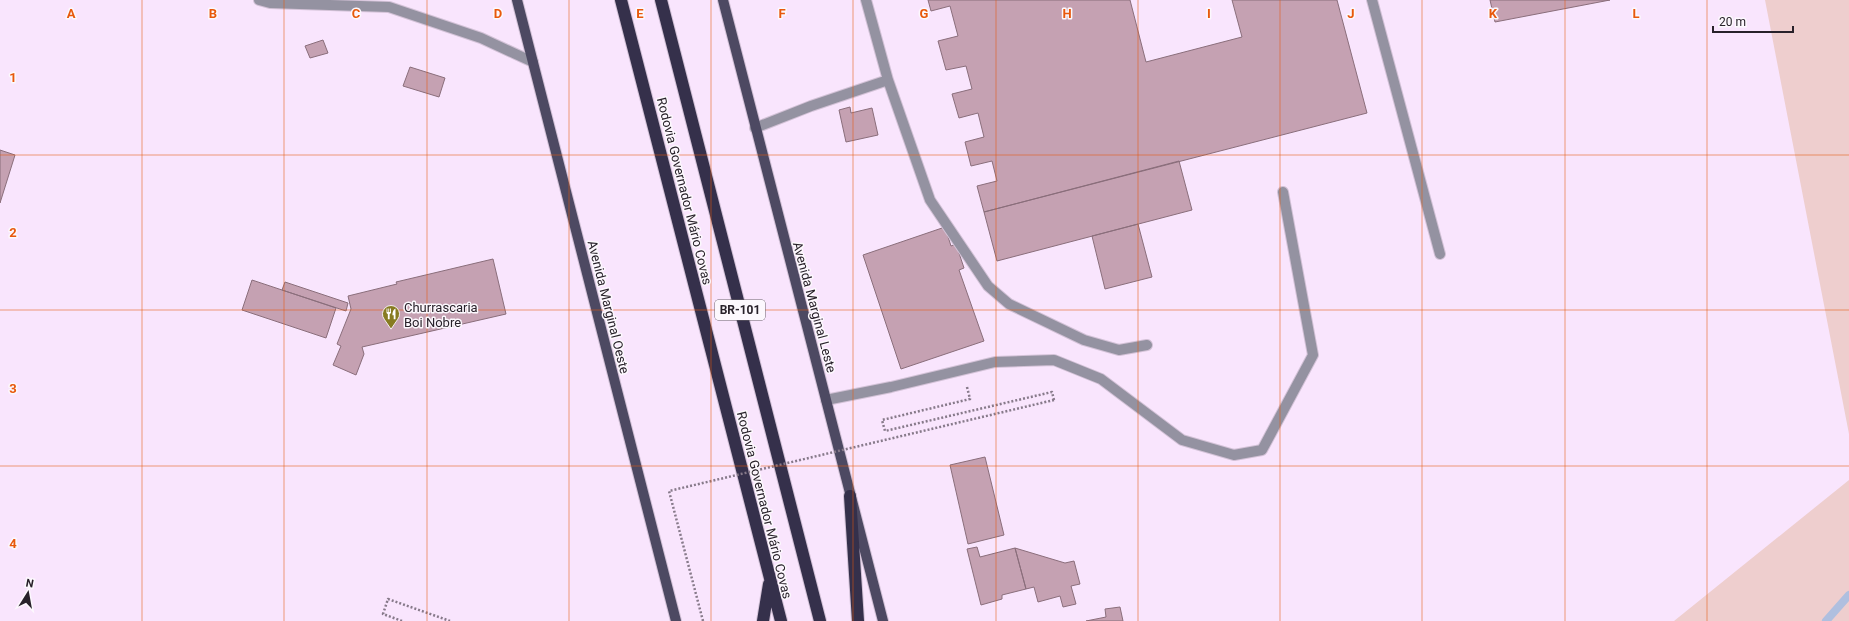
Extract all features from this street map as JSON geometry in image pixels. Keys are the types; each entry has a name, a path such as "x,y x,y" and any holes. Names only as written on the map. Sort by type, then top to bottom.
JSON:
{"highway":[{"name":"Rodovia Governador Mário Covas","path":"621,0 781,621"},
{"name":"Rodovia Governador Mário Covas","path":"661,0 820,621"},
{"path":"850,496 858,621"},
{"path":"762,621 770,579"}],"main road":[{"name":"Avenida Marginal Oeste","path":"517,0 676,621"},
{"name":"Avenida Marginal Leste","path":"724,0 755,128 882,621"}],"lane":[{"path":"259,0 270,3 390,8 481,38 533,62"},
{"path":"866,0 888,80 930,200 988,286 1009,304 1084,340 1119,350 1147,345"},
{"path":"1372,0 1440,254"},
{"path":"755,128 811,106 888,80"},
{"path":"826,400 891,387 995,362 1054,360 1101,380 1182,440 1234,455 1262,450 1313,355 1283,192"}],"path":[{"path":"703,621 669,491 1054,400 1052,392 885,431 882,420 970,399 962,370"},
{"path":"402,621 383,614 388,599 450,621"}],"shaded area":[{"path":"1765,0 1849,0 1849,434"},
{"path":"1849,480 1849,621 1674,621"}],"building":[{"path":"928,0 1130,0 1146,62 1242,37 1232,0 1337,0 1367,113 984,212 977,186 997,181 992,161 971,166 965,142 984,137 978,113 959,118 952,94 972,89 966,66 946,70 938,41 958,36 950,6 931,11"},
{"path":"1490,0 1610,0 1495,22"},
{"path":"323,40 328,53 310,58 305,46"},
{"path":"410,67 445,78 439,97 403,86"},
{"path":"850,107 851,113 872,108 878,135 846,142 839,110"},
{"path":"0,150 15,155 0,203"},
{"path":"1179,161 1192,210 997,261 984,212"},
{"path":"1138,224 1152,277 1105,289 1092,236"},
{"path":"945,227 951,246 956,244 964,268 959,270 984,341 901,369 863,255"},
{"name":"Churrascaria Boi Nobre","path":"493,259 506,314 362,347 364,354 356,375 333,365 341,346 337,344 351,309 348,296 397,284 396,282"},
{"path":"252,280 336,308 326,338 242,310"},
{"path":"285,282 348,303 346,311 282,290"},
{"path":"985,457 1004,535 968,544 950,465"},
{"path":"977,547 980,557 1015,548 1026,589 1002,595 1002,599 981,605 967,549"},
{"path":"1015,548 1065,563 1074,561 1080,584 1071,586 1076,604 1063,607 1060,596 1038,602 1034,587 1026,589"},
{"path":"1120,607 1123,621 1086,621 1106,617 1105,609"}],"waterway":[{"path":"1826,621 1849,595"}],"place":[{"name":"Churrascaria Boi Nobre","path":"391,329"}]}
